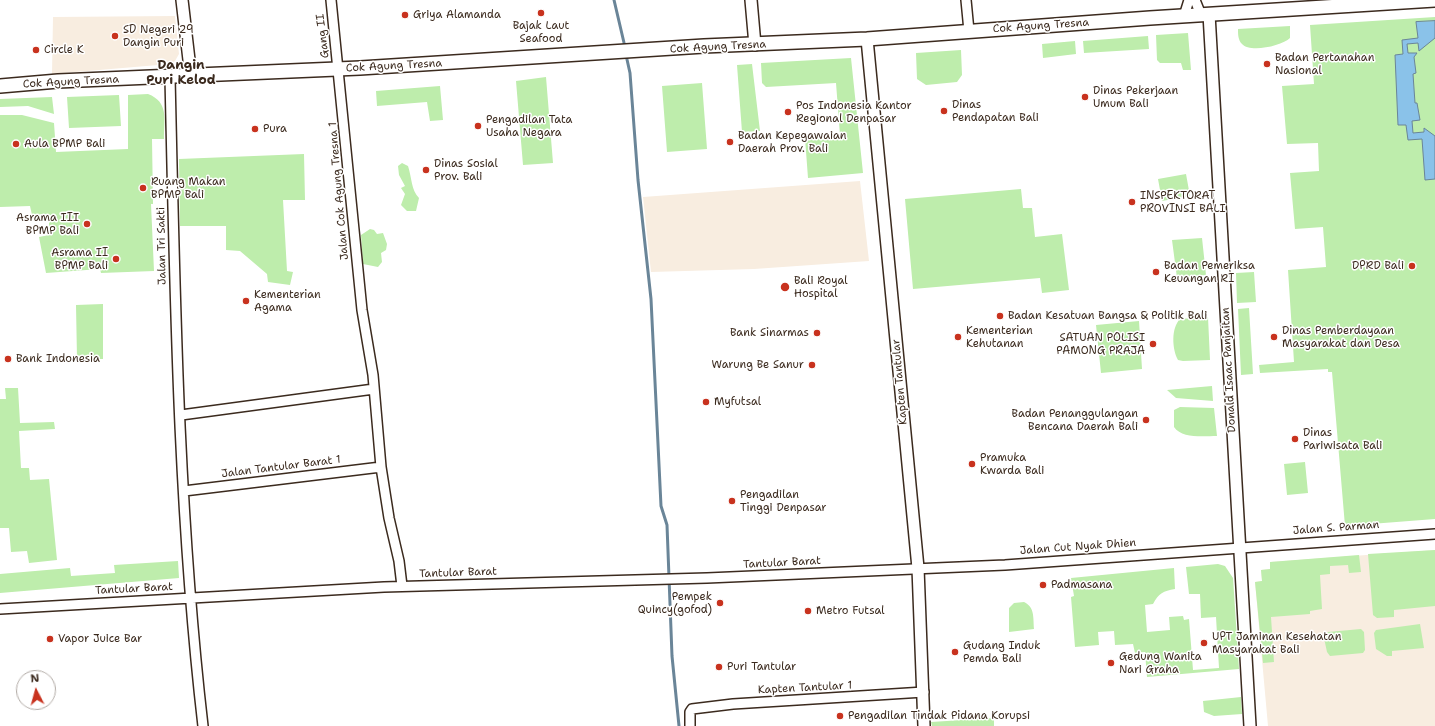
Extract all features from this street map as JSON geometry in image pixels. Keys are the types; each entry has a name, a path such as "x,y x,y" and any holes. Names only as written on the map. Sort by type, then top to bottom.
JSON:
{"main road":[{"name":"Cok Agung Tresna","path":"0,86 58,81 191,77 867,39 1205,15 1348,3 1435,0"}],"street":[{"path":"182,0 191,77"},
{"name":"Gang II","path":"331,0 339,69"},
{"path":"751,0 755,45"},
{"path":"966,0 969,31"},
{"path":"1184,16 1189,0"},
{"path":"1195,0 1205,15"},
{"name":"Donald Isaac Panjaitan","path":"1205,15 1240,548 1250,726"},
{"name":"Kapten Tantular","path":"867,39 918,568 919,692 924,726"},
{"name":"Jalan Cok Agung Tresna 1","path":"339,69 362,310 374,389 381,467 399,561 402,586"},
{"name":"Jalan Tri Sakti","path":"170,77 175,319 181,415"},
{"path":"203,726 189,598 181,415 374,389"},
{"name":"Jalan Tantular Barat 1","path":"184,491 381,467"},
{"name":"Jalan S. Parman","path":"1240,548 1435,534"},
{"name":"Jalan Cut Nyak Dhien","path":"918,568 1005,565 1240,548"},
{"name":"Tantular Barat","path":"0,609 402,586 682,579 918,568"},
{"name":"Kapten Tantular 1","path":"690,726 690,712 692,709 733,704 919,692"}],"shaded area":[{"name":"SD Negeri 29 Dangin Puri","path":"175,16 179,54 175,61 170,64 52,74 53,17"},
{"path":"860,181 869,261 754,269 651,272 643,197"},
{"path":"1435,550 1435,726 1268,726 1255,582 1262,581 1261,570 1270,569 1270,562"}],"green space":[{"path":"1435,17 1435,519 1345,526 1332,372 1328,372 1328,369 1260,373 1259,365 1294,362 1288,270 1326,267 1323,227 1295,229 1290,173 1319,171 1318,143 1287,144 1282,86 1314,84 1310,25"},
{"path":"1290,26 1290,38 1273,46 1259,48 1246,47 1242,44 1238,37 1238,29"},
{"path":"1188,33 1191,70 1183,70 1181,63 1160,63 1157,60 1156,35"},
{"path":"1148,36 1149,49 1084,53 1083,41"},
{"path":"1075,41 1076,54 1043,58 1042,44"},
{"path":"961,50 962,75 957,82 926,85 917,79 916,53"},
{"path":"851,58 863,173 808,178 805,138 840,135 836,83 766,87 762,83 761,63"},
{"path":"752,64 760,131 742,132 737,65"},
{"path":"546,77 553,163 523,165 516,81"},
{"path":"702,83 707,149 667,152 662,86"},
{"path":"440,86 443,120 430,121 427,102 377,106 376,91"},
{"path":"148,94 155,97 162,106 164,112 164,139 152,139 153,204 151,204 154,271 101,273 100,269 46,273 39,237 49,235 49,214 32,215 30,206 0,207 0,115 22,115 54,123 56,152 128,149 128,95"},
{"path":"119,95 121,126 69,128 67,97"},
{"path":"52,97 54,114 28,106 0,107 0,99"},
{"path":"304,154 305,200 283,200 287,271 293,272 290,285 268,282 267,274 240,251 226,250 226,226 180,226 179,159"},
{"path":"402,163 408,166 413,188 419,198 416,211 407,211 401,205 405,194 401,188 405,186 399,175 398,166"},
{"path":"1186,174 1190,196 1162,201 1158,179"},
{"path":"1021,189 1023,208 1032,208 1035,237 1062,234 1069,290 1042,293 1040,278 913,289 905,199"},
{"path":"370,229 374,230 377,234 383,233 387,244 386,250 381,253 382,262 378,267 363,264 361,235"},
{"path":"1202,238 1206,275 1177,278 1172,240"},
{"path":"1254,272 1256,302 1237,303 1236,273"},
{"path":"103,304 103,359 77,359 76,305"},
{"path":"1249,308 1253,374 1241,375 1238,309"},
{"path":"1208,317 1210,360 1178,360 1173,339 1177,323 1180,319"},
{"path":"1139,321 1142,369 1101,373 1096,325"},
{"path":"1212,386 1213,401 1176,398 1167,390"},
{"path":"5,388 18,388 20,423 54,422 55,429 19,431 21,468 29,468 30,480 49,479 57,560 29,563 27,551 11,552 9,528 0,528 0,399 6,399"},
{"path":"1180,407 1214,408 1217,436 1194,436 1178,431 1174,427 1174,410"},
{"path":"1305,462 1308,493 1287,495 1284,464"},
{"path":"1435,550 1435,606 1394,610 1394,617 1377,618 1373,615 1368,554"},
{"path":"1359,555 1361,572 1349,573 1348,565 1330,566 1330,574 1320,575 1322,609 1310,611 1310,614 1271,617 1274,662 1263,663 1255,582 1262,581 1261,570 1270,569 1270,562"},
{"path":"178,561 179,578 0,593 0,574 70,568 71,576 115,573 114,565"},
{"path":"1218,564 1225,566 1233,578 1239,669 1147,677 1145,652 1135,653 1133,644 1115,645 1114,631 1098,632 1099,645 1075,647 1071,597 1074,596 1071,578 1174,568 1175,589 1162,593 1157,597 1153,604 1145,605 1147,632 1170,630 1169,617 1183,616 1184,620 1189,619 1193,670 1219,668 1216,617 1201,618 1200,594 1189,594 1186,567"},
{"path":"1024,602 1028,604 1032,610 1034,629 1009,632 1009,608 1014,603"},
{"path":"1420,624 1424,648 1392,651 1392,656 1387,656 1376,649 1374,633 1376,630"},
{"path":"1361,629 1364,632 1365,650 1363,653 1330,656 1327,652 1324,638 1328,632"},
{"path":"1241,697 1242,714 1214,716 1204,712 1203,701"},
{"path":"994,718 994,726 932,726 931,722"}],"water":[{"path":"1435,21 1435,38 1419,51 1418,43 1407,44 1408,53 1417,53 1414,57 1416,73 1413,74 1415,103 1417,103 1420,120 1412,121 1413,133 1424,132 1424,128 1435,136 1435,179 1425,180 1422,139 1408,140 1406,125 1398,125 1395,55 1403,54 1402,40 1418,38 1416,22"}],"waterway":[{"path":"614,0 625,47"},
{"path":"626,55 630,73 638,180 651,299 661,506 667,525 672,656 679,726"}],"place":[{"name":"Bajak Laut Seafood","path":"541,13"},
{"name":"Griya Alamanda","path":"405,15"},
{"name":"SD Negeri 29 Dangin Puri","path":"115,36"},
{"name":"Circle K","path":"36,50"},
{"name":"Badan Pertanahan Nasional","path":"1267,64"},
{"name":"Dinas Pekerjaan Umum Bali","path":"1085,97"},
{"name":"Dinas Pendapatan Bali","path":"944,111"},
{"name":"Pos Indonesia Kantor Regional Denpasar","path":"788,112"},
{"name":"Pengadilan Tata Usaha Negara","path":"478,126"},
{"name":"Pura","path":"255,129"},
{"name":"Badan Kepegawaian Daerah Prov. Bali","path":"730,142"},
{"name":"Aula BPMP Bali","path":"16,144"},
{"name":"Dinas Sosial Prov. Bali","path":"426,170"},
{"name":"Ruang Makan BPMP Bali","path":"143,188"},
{"name":"INSPEKTORAT PROVINSI BALI","path":"1132,202"},
{"name":"Asrama III BPMP Bali","path":"87,224"},
{"name":"Asrama II BPMP Bali","path":"116,259"},
{"name":"DPRD Bali","path":"1412,266"},
{"name":"Badan Pemeriksa Keuangan RI","path":"1156,272"},
{"name":"Bali Royal Hospital","path":"785,287"},
{"name":"Kementerian Agama","path":"246,301"},
{"name":"Badan Kesatuan Bangsa & Politik Bali","path":"1000,316"},
{"name":"Bank Sinarmas","path":"817,333"},
{"name":"Kementerian Kehutanan","path":"958,337"},
{"name":"Dinas Pemberdayaan Masyarakat dan Desa","path":"1274,337"},
{"name":"SATUAN POLISI PAMONG PRAJA","path":"1153,344"},
{"name":"Bank Indonesia","path":"8,359"},
{"name":"Warung Be Sanur","path":"812,365"},
{"name":"Myfutsal","path":"706,402"},
{"name":"Badan Penanggulangan Bencana Daerah Bali","path":"1146,420"},
{"name":"Dinas Pariwisata Bali","path":"1295,439"},
{"name":"Pramuka Kwarda Bali","path":"972,464"},
{"name":"Pengadilan Tinggi Denpasar","path":"732,501"},
{"name":"Padmasana","path":"1043,585"},
{"name":"Pempek Quincy(gofod)","path":"720,603"},
{"name":"Metro Futsal","path":"808,611"},
{"name":"Vapor Juice Bar","path":"50,639"},
{"name":"UPT Jaminan Kesehatan Masyarakat Bali","path":"1204,643"},
{"name":"Gudang Induk Pemda Bali","path":"955,652"},
{"name":"Gedung Wanita Nari Graha","path":"1111,663"},
{"name":"Puri Tantular","path":"719,667"},
{"name":"Pengadilan Tindak Pidana Korupsi","path":"840,716"}],"district":[{"name":"Dangin Puri Kelod","path":"181,74"}]}
